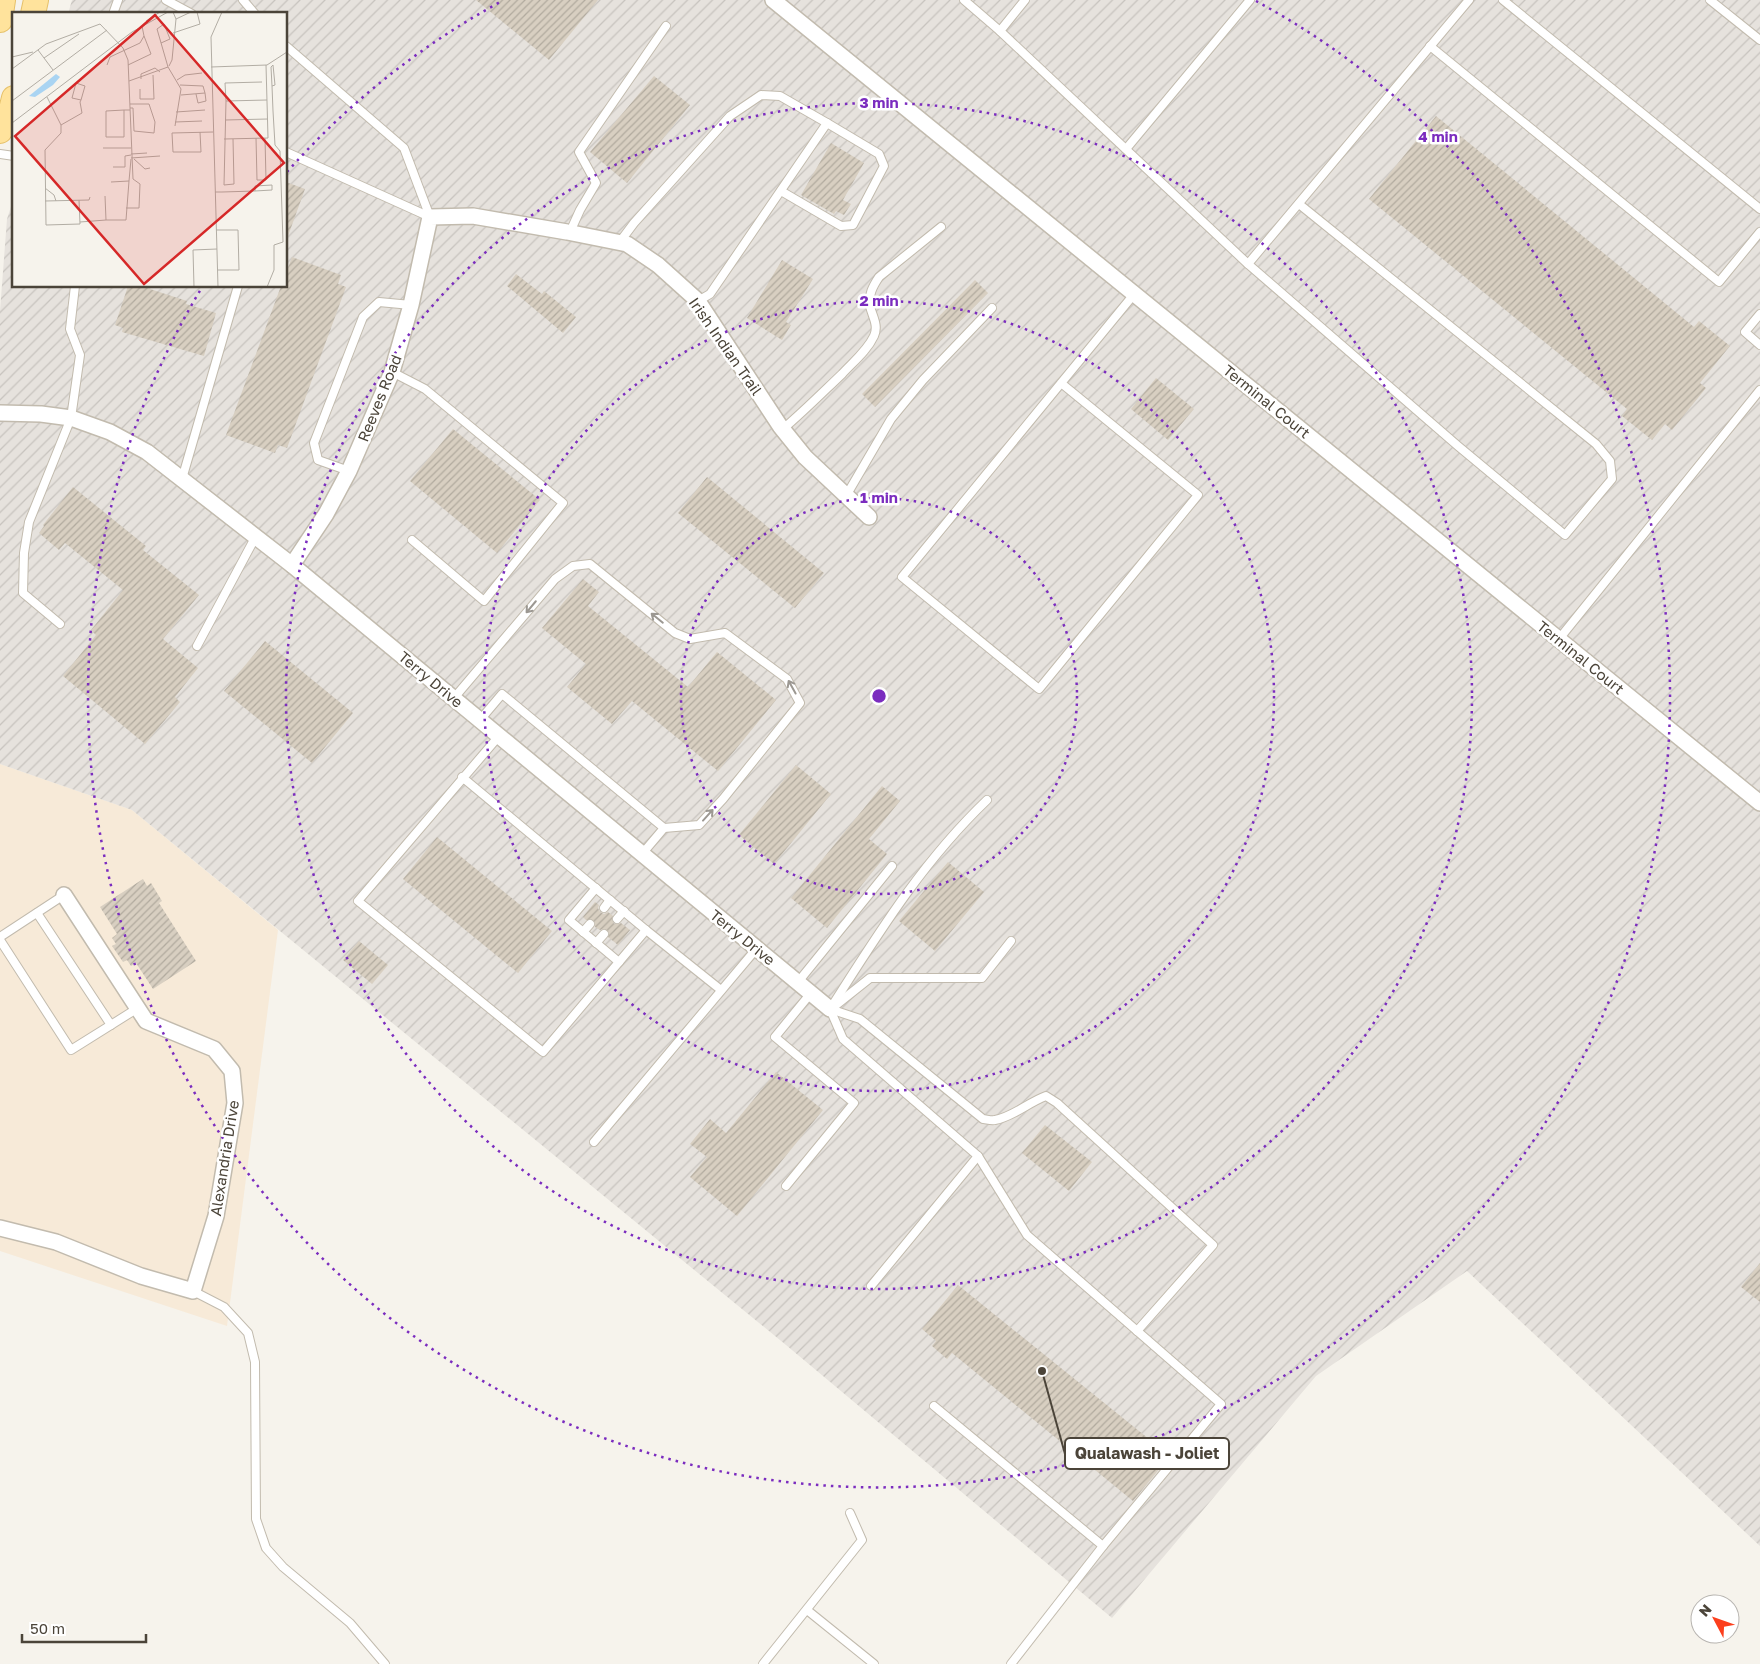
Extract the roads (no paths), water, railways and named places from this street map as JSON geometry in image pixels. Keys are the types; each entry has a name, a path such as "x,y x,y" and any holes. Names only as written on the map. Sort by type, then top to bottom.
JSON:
{"main road":[{"path":"0,20 4,0"},
{"path":"0,131 10,114 12,106"}],"street":[{"name":"Terminal Court","path":"773,0 1760,803"},
{"name":"Irish Indian Trail","path":"430,217 473,216 570,232 626,244 658,265 698,302 783,429 805,457 869,516"},
{"name":"Reeves Road","path":"292,565 326,514 349,471 392,372 411,305 430,217"},
{"name":"Terry Drive","path":"0,413 40,414 70,418 110,432 147,452 292,565 830,1009"},
{"name":"Alexandria Drive","path":"64,895 146,1021 214,1048 232,1072 235,1104 216,1216 193,1290"},
{"path":"0,1228 56,1242 141,1276 193,1290"}],"lane":[{"path":"114,12 118,0"},
{"path":"166,0 188,12"},
{"path":"243,0 253,12"},
{"path":"964,0 1000,31 1248,264 1458,446 1565,535 1612,479 1610,461 1596,444 1298,204"},
{"path":"1000,31 1026,0"},
{"path":"1126,149 1250,0"},
{"path":"1248,264 1469,0"},
{"path":"1503,0 1760,208"},
{"path":"1710,0 1760,40"},
{"path":"570,232 596,183 580,152 666,26"},
{"path":"1430,46 1719,282 1760,232"},
{"path":"288,48 404,148 430,217"},
{"path":"619,243 640,216 730,116 762,96 780,96 879,154 884,166 853,225 841,226 781,191"},
{"path":"698,302 710,294 827,123"},
{"path":"288,153 430,217"},
{"path":"783,429 866,350 875,334 875,318 870,307 870,296 872,287 879,277 941,227"},
{"path":"60,624 23,593 24,553 29,522 70,418 80,355 70,329 75,288"},
{"path":"182,479 237,288"},
{"path":"1061,383 1198,495 1039,689 902,577 1061,383 1135,293"},
{"path":"349,471 318,460 314,443 363,317 378,302 411,305"},
{"path":"846,496 891,419 923,380 992,308"},
{"path":"1760,314 1745,332 1760,345"},
{"path":"392,372 425,389 563,503 484,600 412,540"},
{"path":"1559,639 1760,390"},
{"path":"197,646 256,536"},
{"path":"454,698 555,579 573,566 590,564 675,633 690,640 725,632 787,679 800,703 699,825 664,828 502,694 480,720"},
{"path":"498,736 358,902 543,1052 646,930"},
{"path":"462,777 721,990"},
{"path":"830,1009 891,914 926,867 948,839 987,800"},
{"path":"642,854 664,828"},
{"path":"798,982 892,866"},
{"path":"596,888 569,920 619,962"},
{"path":"64,895 0,938 71,1050 138,1008"},
{"path":"604,908 610,900"},
{"path":"617,919 624,911"},
{"path":"37,913 111,1025"},
{"path":"583,932 590,924"},
{"path":"596,943 604,934"},
{"path":"830,1009 870,978 982,978 1011,941"},
{"path":"594,1142 757,948"},
{"path":"786,1186 854,1103 775,1037 811,993"},
{"path":"830,1009 843,1039 978,1156 1028,1235 1221,1404 1103,1546 1011,1664"},
{"path":"830,1009 860,1019 983,1119 994,1120 1013,1113 1046,1096 1057,1103 1214,1245 1137,1331"},
{"path":"871,1286 978,1156"},
{"path":"193,1290 224,1307 248,1333 255,1362 256,1519 266,1548 283,1567 350,1623 385,1664"},
{"path":"934,1406 1103,1546"},
{"path":"763,1664 862,1540 850,1513"},
{"path":"807,1610 874,1664"}],"place":[{"name":"Qualawash - Joliet","path":"1042,1371"}]}
